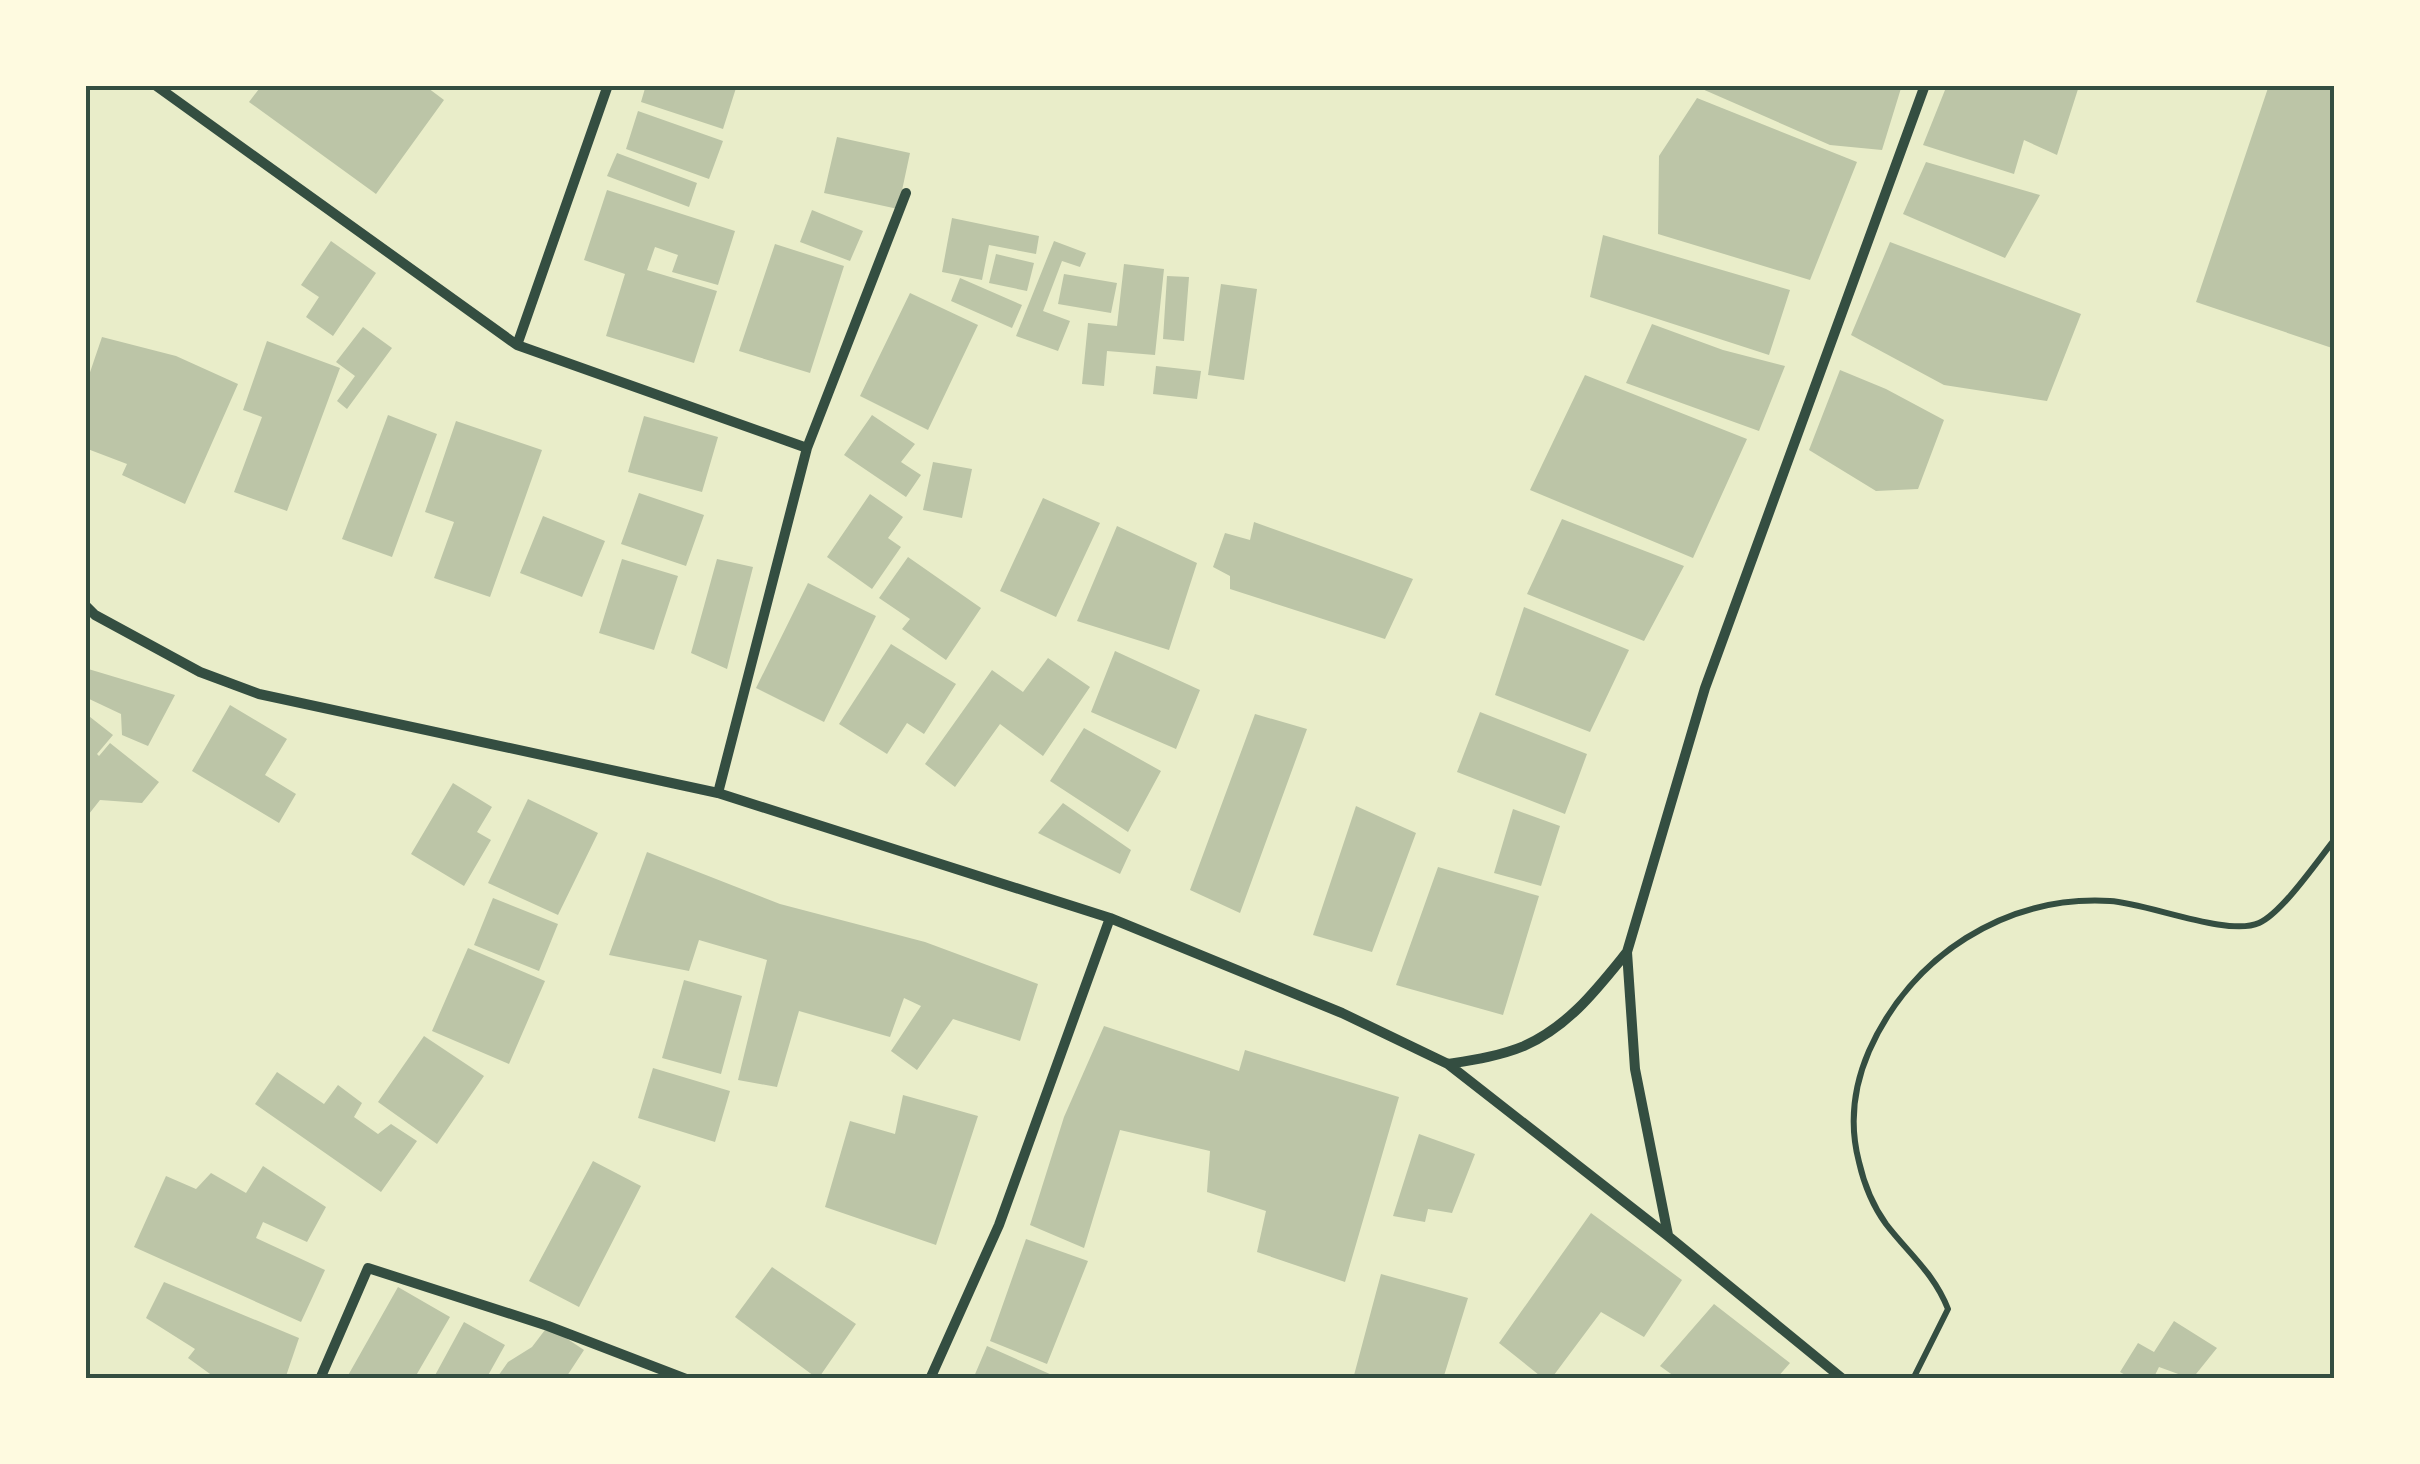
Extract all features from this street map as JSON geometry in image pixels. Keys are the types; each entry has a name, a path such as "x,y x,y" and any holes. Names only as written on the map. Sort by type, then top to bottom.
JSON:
{"street":[{"path":"154,85 517,345 807,448"},
{"path":"517,345 608,85"},
{"path":"1668,1236 1635,1068 1627,952 1705,688 1926,85"},
{"path":"718,793 807,448 906,193"},
{"path":"85,605 90,616 200,672 260,694 718,793 1110,918 1342,1013 1448,1064 1843,1379"},
{"path":"930,1379 999,1224 1110,918"},
{"path":"1448,1064 1497,1055 1549,1033 1584,1004 1627,952"},
{"path":"320,1379 368,1268 548,1326 686,1379"}],"path":[{"path":"1913,1379 1948,1310 1931,1276 1884,1222 1868,1193 1853,1128 1854,1091 1878,1032 1895,1003 1921,972 1952,947 1982,928 2046,904 2113,901 2213,923 2258,924 2277,909 2335,839"}],"building":[{"path":"262,85 424,85 444,100 376,194 249,102"},
{"path":"646,85 736,88 723,129 641,102"},
{"path":"1693,85 1902,85 1882,150 1830,145"},
{"path":"1947,85 2079,86 2057,155 2024,140 2014,174 1923,145"},
{"path":"2269,85 2335,85 2335,349 2196,302"},
{"path":"1697,98 1857,162 1810,280 1658,234 1659,156"},
{"path":"638,111 723,141 709,179 626,149"},
{"path":"837,137 910,153 898,209 824,193"},
{"path":"617,153 697,183 689,207 607,176"},
{"path":"1926,162 2040,195 2005,258 1903,214"},
{"path":"607,190 735,231 718,285 672,272 678,255 655,247 647,270 717,291 694,363 606,336 625,274 584,260"},
{"path":"812,210 863,231 850,261 800,242"},
{"path":"952,218 1039,236 1036,254 989,245 982,280 942,272"},
{"path":"1603,235 1790,290 1769,355 1590,297"},
{"path":"331,241 376,273 333,336 306,317 319,297 301,285"},
{"path":"1054,241 1086,253 1080,267 1062,261 1043,311 1070,321 1058,351 1016,336"},
{"path":"1890,242 2081,314 2047,401 1944,385 1851,335"},
{"path":"775,244 844,266 810,373 739,351"},
{"path":"996,254 1034,263 1027,291 989,283"},
{"path":"1124,264 1164,269 1155,355 1107,351 1104,386 1082,384 1088,323 1117,326"},
{"path":"1064,274 1117,283 1111,313 1058,304"},
{"path":"1167,276 1189,277 1184,341 1163,339"},
{"path":"960,278 1022,305 1012,328 951,301"},
{"path":"1221,284 1257,289 1244,380 1208,375"},
{"path":"910,293 978,325 928,430 860,396"},
{"path":"1652,324 1723,350 1785,366 1759,431 1626,383"},
{"path":"363,327 392,348 347,409 337,401 355,376 336,362"},
{"path":"102,337 176,356 238,384 185,504 122,475 127,464 85,448 85,387"},
{"path":"267,341 340,368 287,511 234,492 262,417 243,410"},
{"path":"1156,366 1201,371 1197,399 1153,394"},
{"path":"1840,370 1944,420 1918,489 1876,491 1809,450"},
{"path":"1585,375 1747,439 1693,558 1530,490"},
{"path":"388,415 437,434 392,557 342,539"},
{"path":"872,415 915,444 901,462 921,475 906,497 844,455"},
{"path":"644,416 718,437 702,492 628,472"},
{"path":"456,421 542,450 490,597 434,578 454,522 425,512"},
{"path":"933,462 972,469 962,518 923,510"},
{"path":"639,493 704,515 686,566 621,544"},
{"path":"870,494 903,517 888,538 901,547 872,589 827,557"},
{"path":"1043,498 1100,523 1056,617 1000,591"},
{"path":"543,516 605,541 582,597 520,573"},
{"path":"1562,519 1684,566 1644,641 1527,594"},
{"path":"1254,522 1413,579 1385,639 1230,589 1230,576 1213,567 1225,533 1250,540"},
{"path":"1117,526 1197,563 1169,650 1077,621"},
{"path":"908,557 981,608 946,660 902,629 910,619 879,598"},
{"path":"622,559 678,576 654,650 599,633"},
{"path":"717,559 753,567 727,669 691,653"},
{"path":"808,583 876,616 824,722 756,688"},
{"path":"1524,607 1629,650 1590,732 1495,695"},
{"path":"891,644 956,684 924,734 907,723 887,754 839,724"},
{"path":"1115,651 1200,690 1176,749 1091,712"},
{"path":"1048,658 1090,687 1043,756 1000,724 955,787 925,764 992,670 1023,692"},
{"path":"85,668 175,695 148,746 122,735 121,714 85,697"},
{"path":"230,705 287,739 265,775 296,794 279,823 192,771"},
{"path":"1480,712 1587,754 1565,814 1457,772"},
{"path":"85,713 113,735 99,756 110,743 159,782 142,803 100,800 85,819"},
{"path":"1255,714 1307,729 1240,913 1190,890"},
{"path":"1084,728 1161,771 1128,832 1050,781"},
{"path":"453,783 492,807 477,832 491,840 464,886 411,854"},
{"path":"528,799 598,833 558,915 488,883"},
{"path":"1063,803 1131,850 1120,874 1038,833"},
{"path":"1356,806 1416,833 1372,952 1313,935"},
{"path":"1513,809 1560,826 1541,886 1494,873"},
{"path":"647,852 780,904 925,942 1038,984 1020,1041 953,1019 917,1070 891,1051 921,1006 904,998 890,1037 799,1011 777,1087 738,1080 767,960 699,940 689,971 609,955"},
{"path":"1438,867 1539,896 1503,1015 1396,985"},
{"path":"493,898 558,924 539,971 474,945"},
{"path":"468,948 545,981 509,1064 432,1031"},
{"path":"684,980 742,996 721,1074 662,1058"},
{"path":"1104,1026 1239,1071 1245,1050 1399,1097 1345,1282 1257,1252 1266,1211 1207,1192 1210,1151 1120,1130 1084,1248 1030,1225 1064,1117"},
{"path":"424,1036 484,1076 437,1144 378,1102"},
{"path":"653,1068 730,1091 715,1142 638,1118"},
{"path":"277,1072 324,1104 338,1085 362,1103 354,1117 378,1134 391,1124 417,1141 381,1192 255,1104"},
{"path":"903,1095 978,1116 936,1245 825,1207 850,1121 895,1134"},
{"path":"1419,1134 1475,1154 1452,1213 1428,1209 1425,1222 1393,1216"},
{"path":"593,1161 641,1186 579,1307 529,1281"},
{"path":"263,1166 326,1207 307,1242 263,1222 256,1238 325,1270 301,1322 134,1247 166,1176 196,1189 211,1173 246,1193"},
{"path":"1591,1213 1682,1280 1644,1337 1601,1312 1551,1379 1544,1379 1499,1343"},
{"path":"1026,1239 1088,1261 1047,1364 990,1341"},
{"path":"772,1267 856,1324 818,1379 735,1317"},
{"path":"1381,1274 1468,1298 1443,1379 1353,1379"},
{"path":"164,1282 299,1338 285,1379 217,1379 188,1358 195,1349 146,1318"},
{"path":"398,1287 450,1317 414,1379 346,1379"},
{"path":"1714,1304 1790,1363 1776,1379 1678,1379 1660,1366"},
{"path":"2174,1321 2217,1348 2192,1379 2159,1367 2153,1379 2125,1379 2127,1376 2120,1372 2138,1343 2154,1352"},
{"path":"464,1322 505,1345 486,1379 433,1379"},
{"path":"548,1326 584,1350 565,1379 496,1379 508,1362 532,1347"},
{"path":"987,1346 1061,1379 973,1379"}]}
